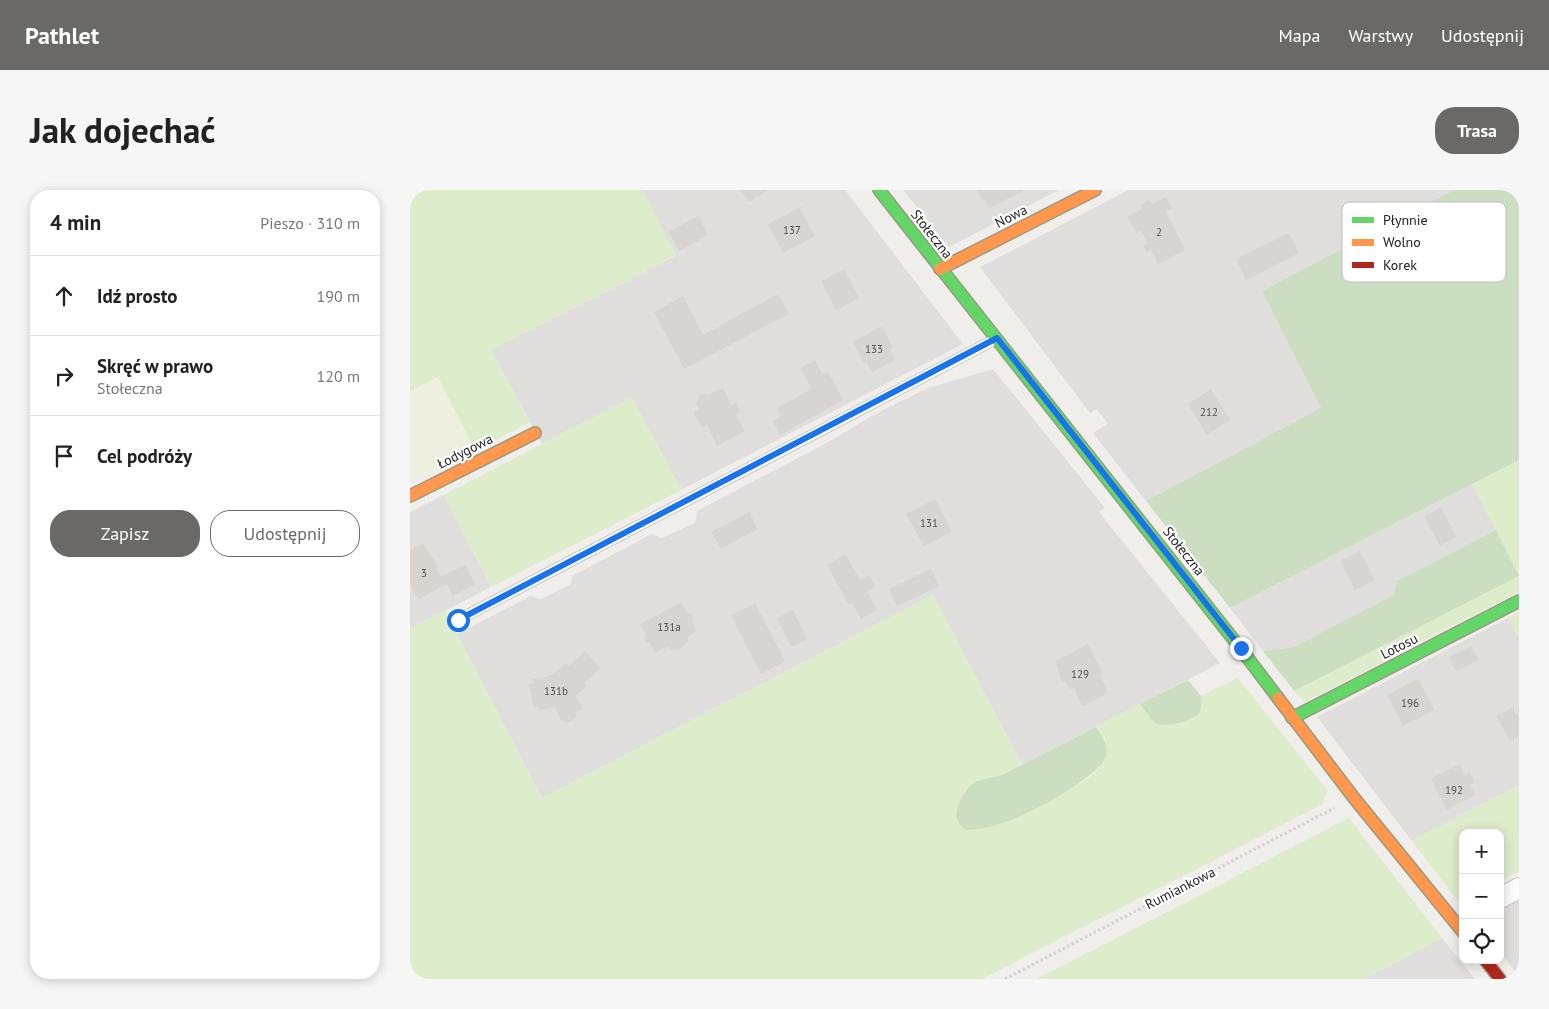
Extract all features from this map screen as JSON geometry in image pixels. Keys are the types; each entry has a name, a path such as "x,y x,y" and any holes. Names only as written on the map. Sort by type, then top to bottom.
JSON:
{"street":[{"name":"Stołeczna","path":"879,190 1241,648 1354,798 1459,923"},
{"name":"Nowa","path":"940,268 1095,190"},
{"name":"Łodygowa","path":"410,496 534,433"},
{"name":"Lotosu","path":"1292,718 1519,601"},
{"path":"1504,896 1519,888"},
{"path":"1488,964 1500,979"}],"lane":[{"path":"458,620 997,338"}],"path":[{"name":"Rumiankowa","path":"1005,979 1354,798"}],"shaded area":[{"path":"642,190 845,190 963,344 681,490 632,398 542,444 491,350 675,256"},
{"path":"903,190 1059,190 949,247"},
{"path":"1129,190 1454,190 1431,202 1342,202 1342,249 1262,291 1321,408 1146,501 1093,433 1108,424 1097,409 1090,413 980,267"},
{"path":"993,369 1105,508 1099,512 1220,663 1022,765 933,595 542,798 457,634 530,596 541,599 571,584 572,576 652,534 662,538 695,523 697,511 832,440 875,414 928,388"},
{"path":"1472,484 1496,530 1396,581 1394,595 1322,633 1294,647 1263,651 1230,608"},
{"path":"444,495 491,587 410,629 410,512"},
{"path":"1508,618 1519,639 1519,785 1412,841 1317,717"},
{"path":"1519,898 1519,977 1504,958 1504,907"},
{"path":"1442,938 1459,959 1459,964 1463,964 1475,979 1364,979"}],"green space":[{"path":"410,190 642,190 676,255 491,350 530,422 475,450 438,377 410,391"},
{"path":"1454,190 1519,190 1519,460 1230,608 1146,501 1321,408 1262,291 1342,249 1342,282 1506,282 1506,202 1431,202"},
{"path":"438,377 475,450 410,484 410,391"},
{"path":"632,397 681,490 491,587 444,495"},
{"path":"1519,460 1519,575 1472,484"},
{"path":"1496,530 1519,576 1294,691 1263,651 1294,647 1394,595 1396,581"},
{"path":"1519,576 1519,592 1305,702 1294,691"},
{"path":"933,595 1022,765 1002,775 977,781 1007,822 1056,798 1084,781 1099,768 1106,741 1096,727 1140,704 1156,724 1164,726 1188,720 1201,707 1201,696 1238,678 1327,790 1323,804 982,979 410,979 410,629 445,611 542,798"},
{"path":"1519,612 1519,639 1508,618"},
{"path":"1188,680 1201,696 1199,713 1189,720 1176,724 1159,725 1155,723 1140,704"},
{"path":"1096,727 1105,743 1106,755 1102,764 1079,784 1030,812 1006,822 981,829 965,830 958,822 956,815 960,800 969,787 977,781 1002,775"},
{"path":"1519,785 1519,871 1504,879 1504,829 1459,829 1459,902 1412,841"},
{"path":"1349,818 1442,938 1364,979 1037,979"}],"building":[{"path":"740,190 767,190 759,197 757,195 750,202"},
{"path":"977,190 1022,190 990,208 985,199 982,200"},
{"path":"1166,197 1172,208 1166,211 1185,250 1158,264 1151,250 1146,252 1143,246 1148,243 1141,230 1136,233 1127,216 1142,209 1140,205 1150,200 1152,204"},
{"path":"802,206 800,209 815,236 783,253 768,224"},
{"path":"698,216 708,235 679,251 669,232"},
{"path":"1289,233 1299,253 1246,280 1236,259"},
{"path":"844,269 859,298 836,310 821,281"},
{"path":"778,294 789,314 684,369 654,312 683,296 703,335"},
{"path":"882,326 893,348 890,349 895,360 872,372 866,361 864,363 853,342"},
{"path":"815,360 822,374 828,372 843,400 780,435 773,421 781,416 777,408 812,389 801,368"},
{"path":"723,388 731,405 736,403 740,412 736,414 745,431 717,446 707,425 702,428 694,412 699,410 695,402 699,396 708,395"},
{"path":"1211,389 1230,420 1207,435 1188,404"},
{"path":"935,499 952,532 924,546 906,514"},
{"path":"1441,507 1456,537 1440,546 1424,516"},
{"path":"749,512 758,529 721,549 711,532"},
{"path":"423,543 438,567 436,568 441,577 465,565 475,584 453,596 447,584 418,599 410,583 410,550"},
{"path":"1360,551 1375,580 1355,590 1340,561"},
{"path":"846,554 860,580 869,575 875,586 867,591 877,610 861,619 852,603 849,605 827,565"},
{"path":"931,569 939,586 897,606 889,589"},
{"path":"681,602 687,612 691,613 692,621 697,631 687,637 689,641 677,651 674,649 671,651 669,646 655,653 650,643 646,642 644,638 646,634 640,624"},
{"path":"755,603 785,661 761,674 731,616"},
{"path":"793,610 807,639 791,647 777,618"},
{"path":"1088,644 1103,674 1100,675 1108,693 1082,706 1074,688 1070,690 1066,682 1062,681 1056,661"},
{"path":"1472,646 1479,660 1456,671 1449,657"},
{"path":"585,651 600,668 584,683 587,686 576,696 583,709 576,713 576,718 567,723 561,720 555,707 540,710 539,707 534,707 529,684 534,683 533,679 551,675 566,663 569,666"},
{"path":"1418,679 1434,710 1403,726 1387,695"},
{"path":"1512,708 1516,715 1519,713 1519,736 1510,741 1496,716"},
{"path":"1460,764 1465,775 1470,772 1475,782 1470,785 1475,795 1447,810 1431,779"}],"traffic: fast":[{"path":"879,190 1278,698"},
{"path":"1292,718 1519,601"}],"traffic: slow":[{"path":"940,269 1095,190"},
{"path":"410,496 535,433"},
{"path":"1278,698 1354,798 1459,927"}],"traffic: jam":[{"path":"1488,964 1500,979"}],"route":[{"path":"458,620 997,338 1241,648"}]}
